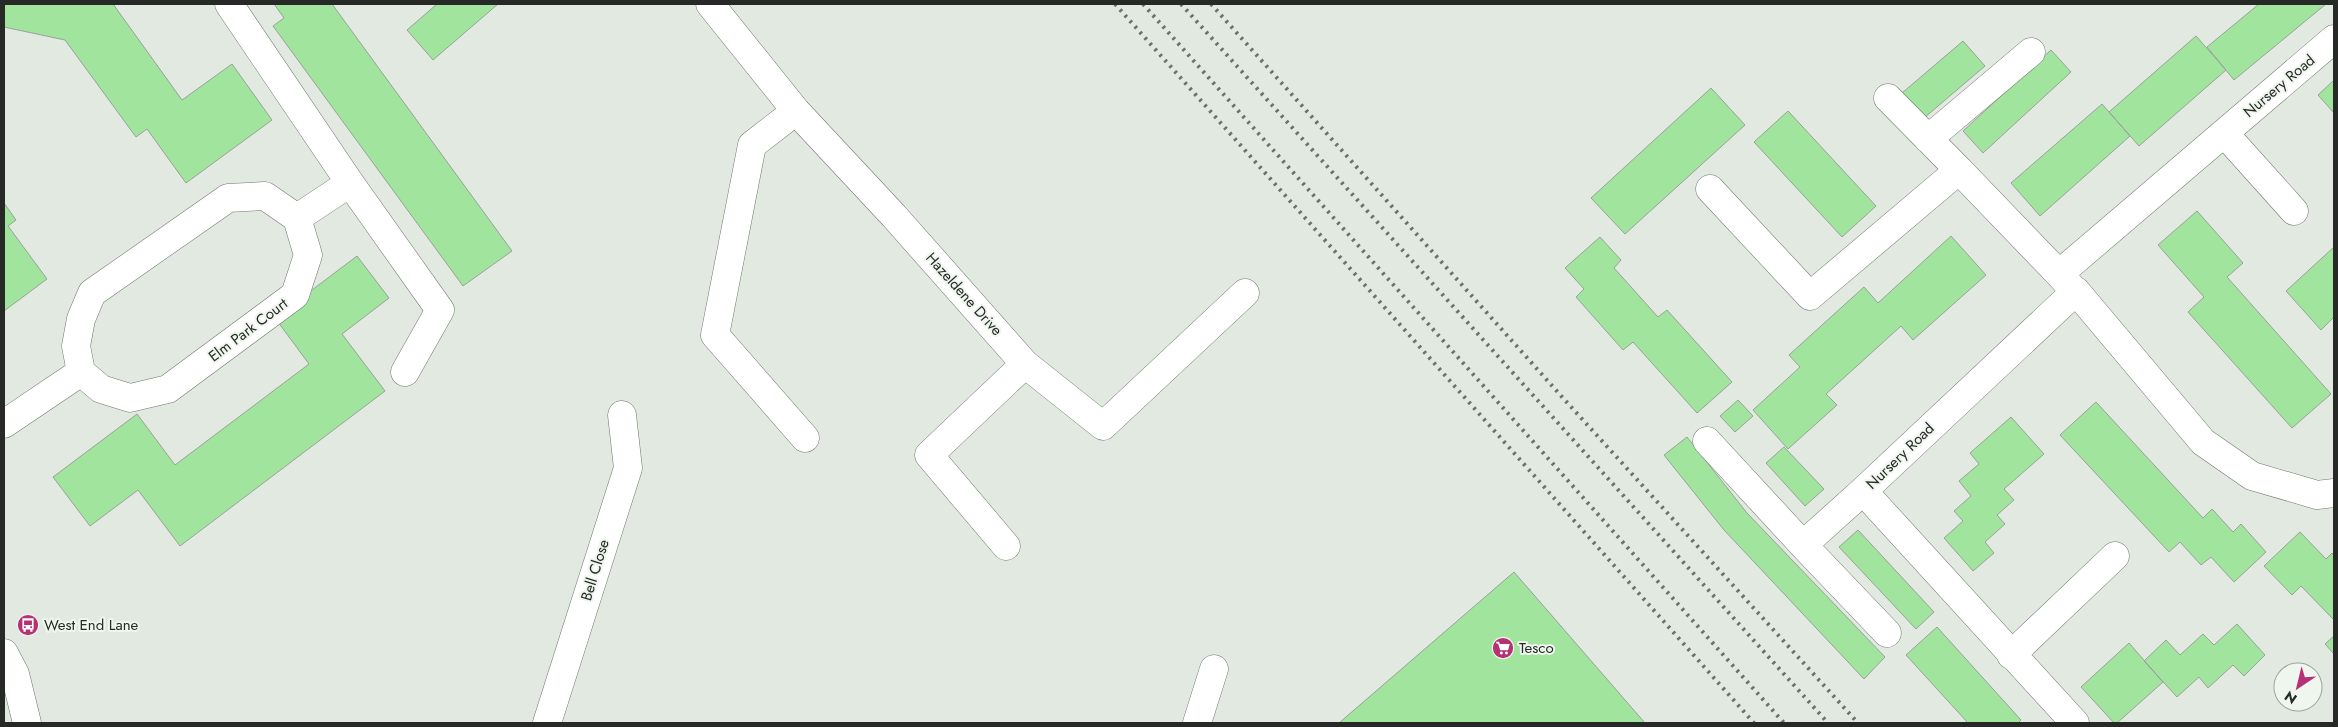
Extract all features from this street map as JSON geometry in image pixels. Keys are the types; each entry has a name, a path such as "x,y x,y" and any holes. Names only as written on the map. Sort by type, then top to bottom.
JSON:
{"street":[{"path":"229,4 350,183 440,310 405,372"},
{"name":"Hazeldene Drive","path":"710,4 796,111 894,216 1025,364 1103,426 1245,293"},
{"name":"Nursery Road","path":"2075,723 1863,491 2068,283 2224,133 2334,39"},
{"path":"1928,139 2031,52"},
{"path":"1888,98 2068,283 2203,442 2252,476 2317,495 2334,494"},
{"path":"796,111 752,144 715,335 805,438"},
{"path":"2224,133 2294,211"},
{"path":"1710,189 1810,296 1959,170"},
{"path":"4,424 81,372 76,346 81,319 92,293 199,217 228,198 266,196 297,218 350,183"},
{"name":"Elm Park Court","path":"81,372 101,389 130,398 168,388 295,295 308,255 297,218"},
{"path":"1006,546 929,455 1025,364"},
{"name":"Bell Close","path":"547,723 628,468 622,415"},
{"path":"1707,441 1887,633"},
{"path":"1803,545 1863,491"},
{"path":"2011,655 2115,556"},
{"path":"4,654 15,674 28,723"},
{"path":"1197,723 1214,669"}],"building":[{"path":"4,4 113,4 182,100 232,64 272,120 186,183 147,129 136,137 65,40 4,27"},
{"path":"274,4 332,4 512,251 463,286 273,26 284,18"},
{"path":"437,4 498,4 433,60 407,30"},
{"path":"2259,4 2326,4 2234,80 2207,47"},
{"path":"2196,36 2226,70 2139,146 2109,112"},
{"path":"1963,41 1985,66 1924,118 1902,93"},
{"path":"2051,50 2071,72 1983,153 1963,131"},
{"path":"2334,80 2334,113 2318,95"},
{"path":"1711,88 1745,125 1625,234 1591,198"},
{"path":"2102,104 2130,136 2040,216 2011,183"},
{"path":"1788,111 1876,206 1842,237 1754,142"},
{"path":"4,203 16,220 8,226 47,279 4,311"},
{"path":"2197,211 2243,263 2227,277 2331,394 2292,428 2188,312 2204,297 2158,245"},
{"path":"1951,236 1986,275 1913,340 1901,326 1826,394 1837,405 1788,449 1753,410 1800,367 1789,355 1864,287 1878,303"},
{"path":"1600,237 1621,260 1614,268 1658,317 1667,310 1732,382 1697,413 1633,342 1623,350 1576,297 1584,289 1565,268"},
{"path":"2334,247 2334,317 2321,330 2286,291"},
{"path":"357,256 389,298 342,334 385,391 180,546 138,490 90,526 53,477 137,414 175,465 309,364 275,318"},
{"path":"1738,400 1753,416 1735,432 1720,416"},
{"path":"2096,402 2203,518 2212,509 2233,532 2241,524 2266,552 2234,582 2211,557 2201,565 2180,542 2169,552 2060,435"},
{"path":"2011,417 2044,454 2004,489 2014,500 1997,515 2005,524 1985,542 1994,553 1973,571 1944,538 1963,521 1954,511 1971,496 1959,481 1979,464 1970,453"},
{"path":"1687,437 1747,513 1885,657 1864,679 1724,530 1664,455"},
{"path":"1784,447 1824,489 1805,506 1766,463"},
{"path":"1858,530 1934,612 1916,629 1839,547"},
{"path":"2300,532 2326,559 2332,553 2334,556 2334,620 2301,586 2292,595 2264,566"},
{"name":"Tesco","path":"1514,572 1645,723 1339,723"},
{"path":"2237,624 2265,655 2244,676 2233,665 2208,688 2199,677 2177,697 2144,661 2166,640 2180,655 2203,634 2214,645"},
{"path":"1937,627 2021,720 2018,723 1968,723 1906,655"},
{"path":"2334,636 2334,654 2325,644"},
{"path":"2129,643 2163,682 2117,723 2114,723 2081,687"}],"railway":[{"path":"1115,4 1754,723"},
{"path":"1143,4 1784,723"},
{"path":"1181,4 1828,723"},
{"path":"1211,4 1563,398 1858,723"}],"place":[{"name":"West End Lane","path":"28,625"},
{"name":"Tesco","path":"1503,648"}]}
